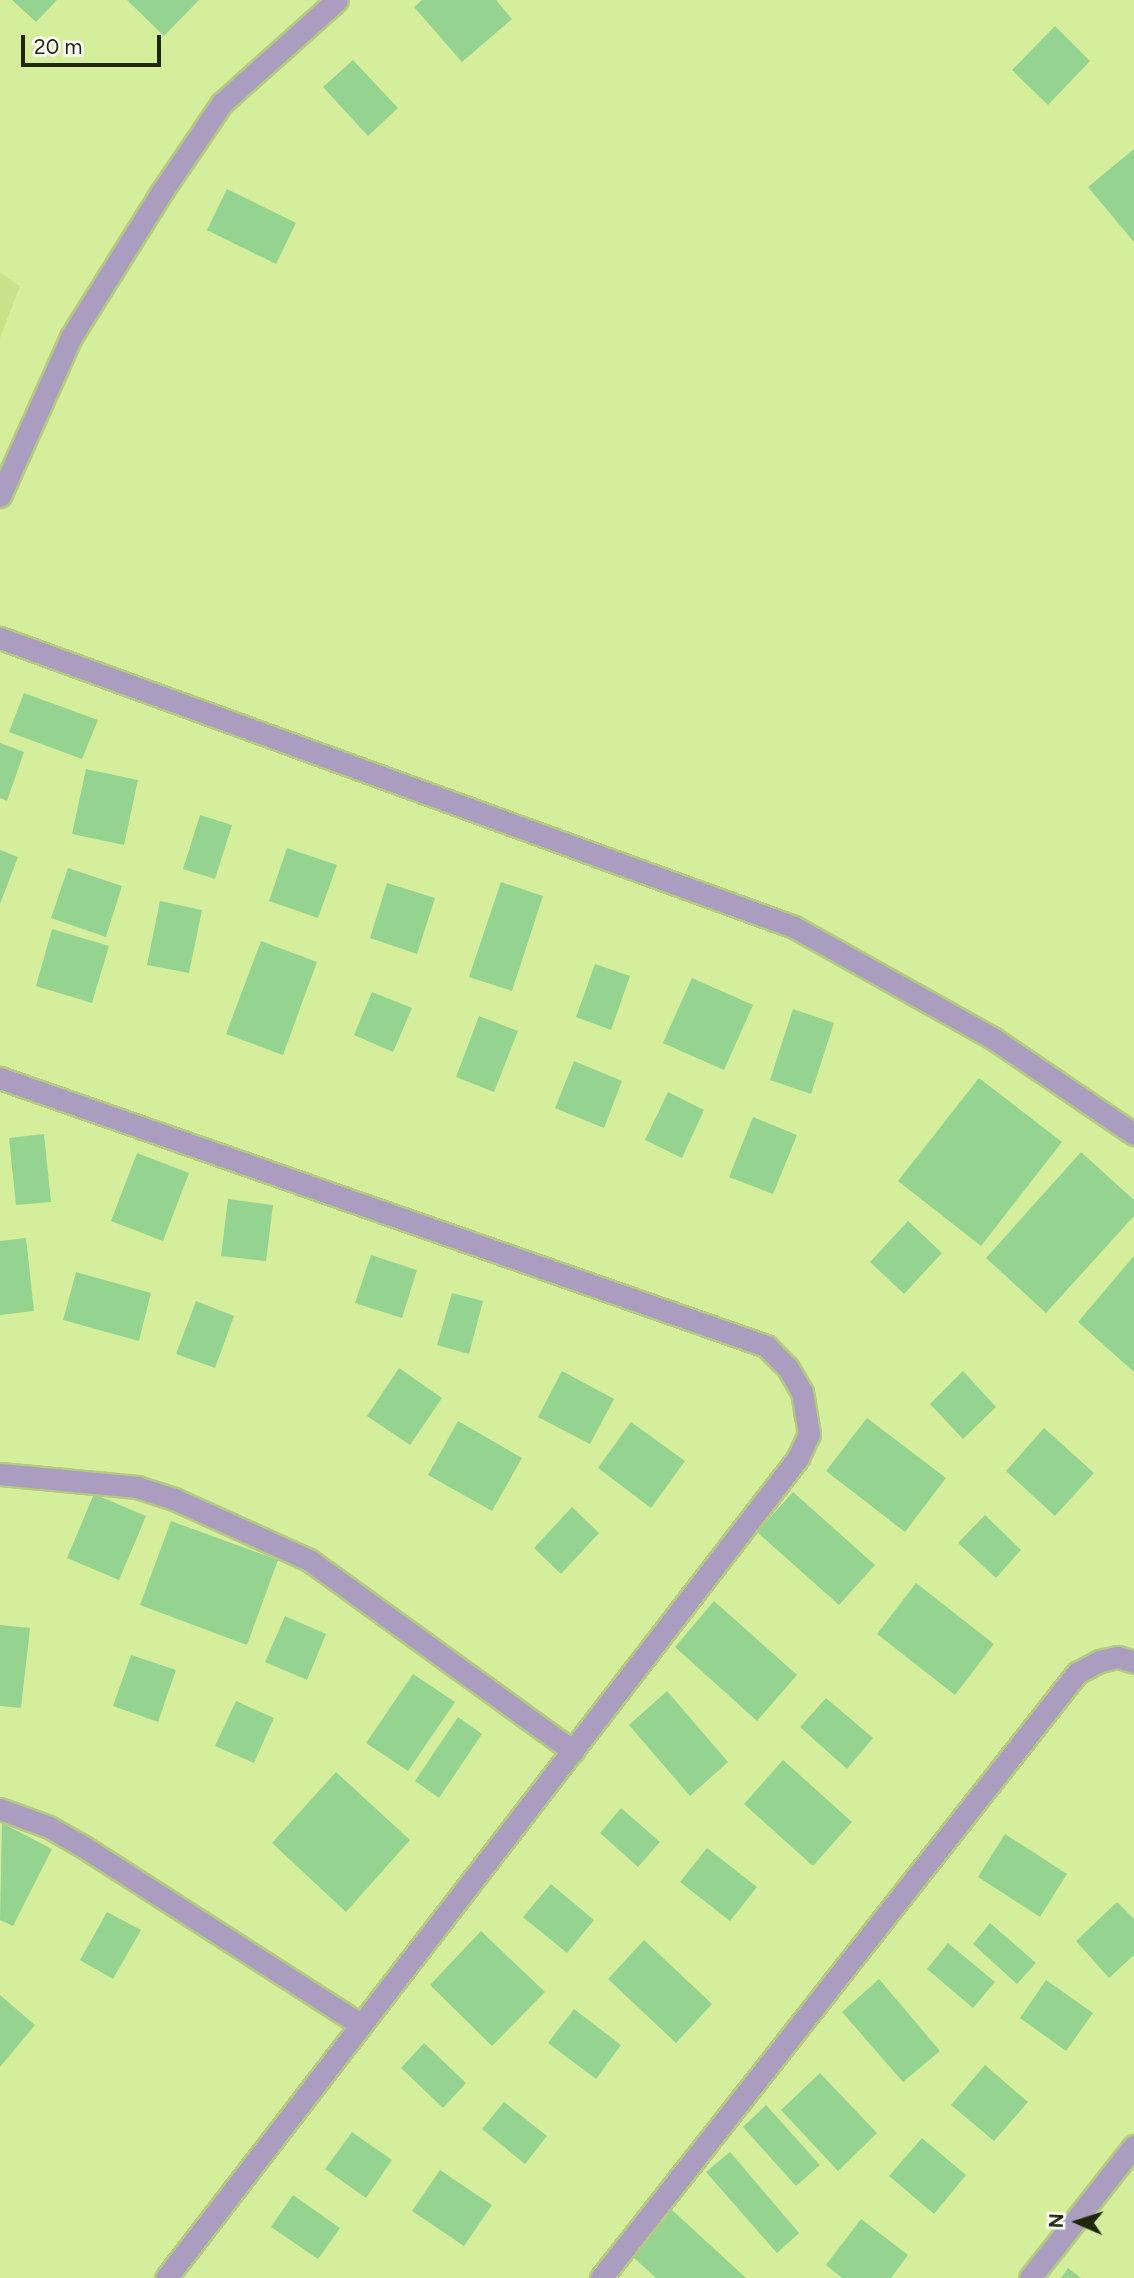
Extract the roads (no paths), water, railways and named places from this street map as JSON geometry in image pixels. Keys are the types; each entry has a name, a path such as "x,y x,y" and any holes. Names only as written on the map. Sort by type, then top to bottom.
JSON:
{"street":[{"path":"0,496 71,337 163,190 222,103 337,0"},
{"path":"0,638 794,927 994,1039 1134,1134"},
{"path":"0,1078 766,1346 788,1368 802,1392 809,1434 798,1458 166,2278"},
{"path":"0,1474 137,1486 174,1499 309,1560 573,1751"},
{"path":"601,2278 1077,1673 1100,1661 1118,1657 1134,1662"},
{"path":"0,1809 49,1827 84,1847 361,2025"},
{"path":"1030,2278 1134,2146"}]}
